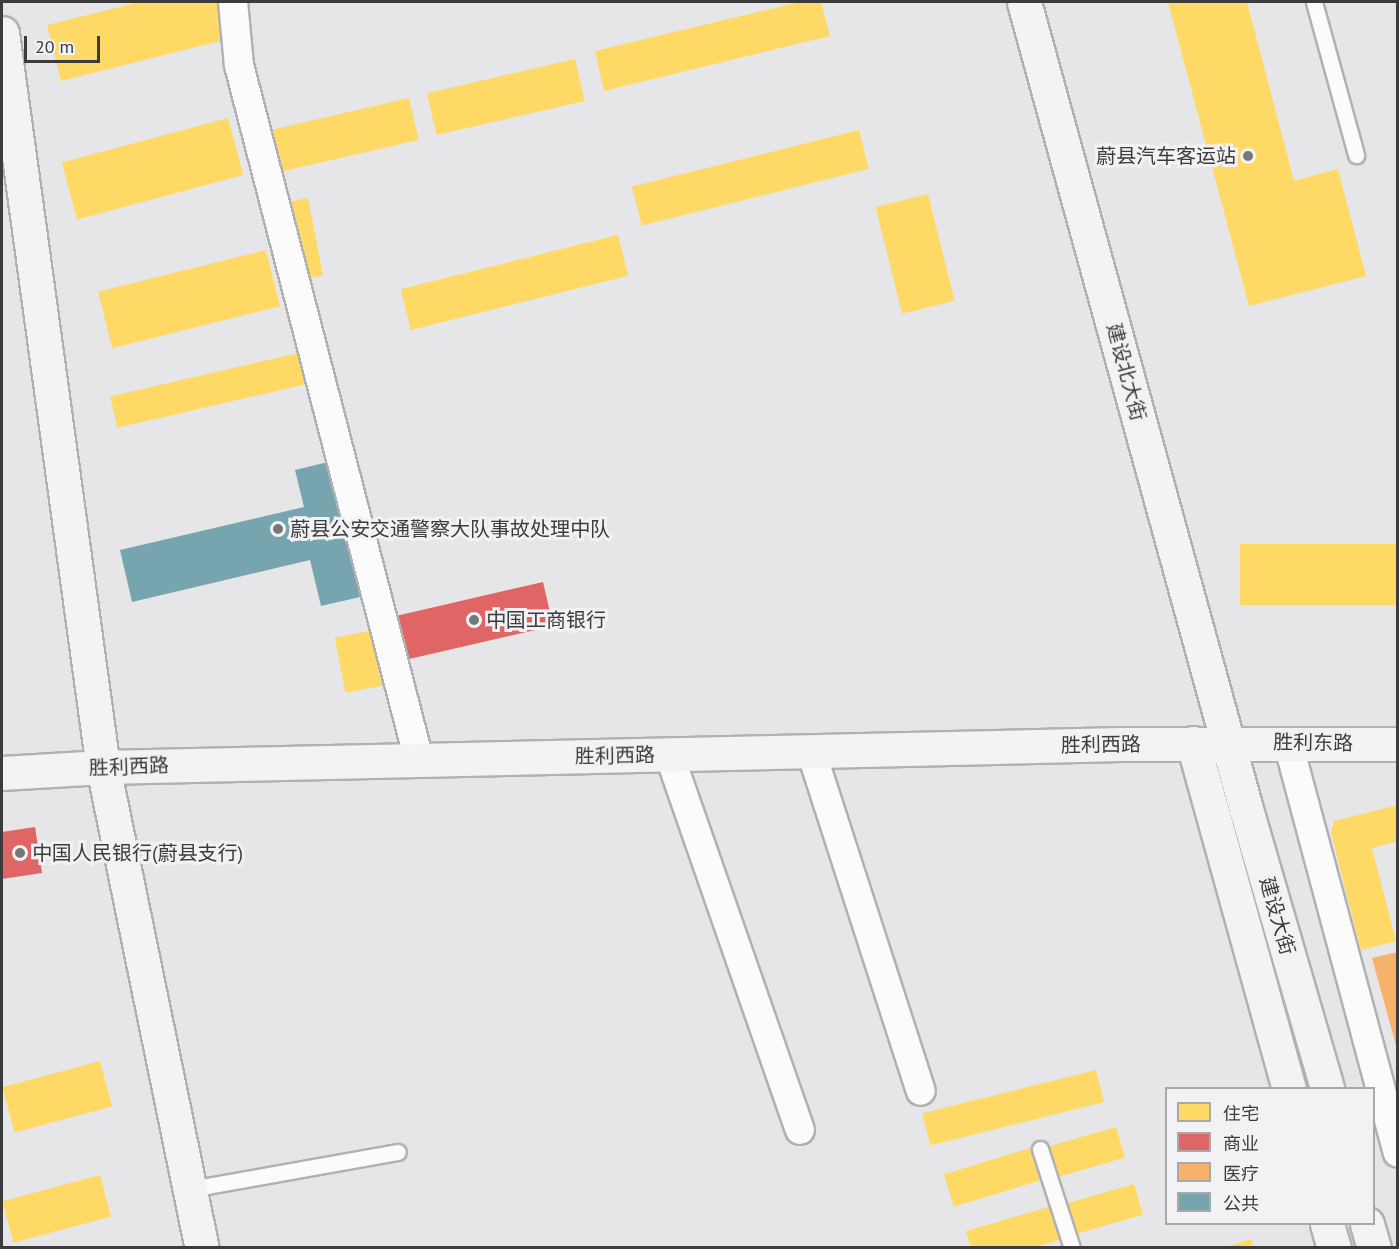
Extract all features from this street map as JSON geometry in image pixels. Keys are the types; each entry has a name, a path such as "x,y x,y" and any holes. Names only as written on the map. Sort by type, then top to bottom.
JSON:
{"main road":[{"name":"建设北大街","path":"1024,2 1228,742"},
{"path":"2,33 103,767 202,1248"},
{"name":"胜利西路","path":"2,773 103,767 1228,742"},
{"name":"胜利东路","path":"1228,742 1398,744"},
{"name":"建设大街","path":"1228,742 1326,1087"},
{"name":"建设大街","path":"1192,743 1288,1087"},
{"path":"1327,1225 1334,1248"},
{"path":"1367,1225 1374,1248"}],"street":[{"path":"233,2 239,65 419,760"},
{"path":"1288,743 1398,1153"},
{"path":"811,751 921,1091"},
{"path":"669,754 800,1130"}],"lane":[{"path":"1314,2 1356,155"},
{"path":"1040,1149 1072,1248"},
{"path":"190,1189 398,1152"}],"building: 住宅":[{"path":"140,2 219,2 228,39 61,81 47,25"},
{"path":"800,2 821,2 830,36 604,91 595,51"},
{"name":"蔚县汽车客运站","path":"1168,2 1247,2 1294,181 1338,169 1366,276 1249,306"},
{"path":"575,59 585,101 437,135 427,93"},
{"path":"409,98 419,140 270,174 260,132"},
{"path":"228,118 243,175 77,220 62,163"},
{"path":"859,130 869,169 642,225 632,187"},
{"path":"928,194 955,301 902,314 876,207"},
{"path":"308,198 323,276 299,280 283,203"},
{"path":"618,235 628,276 411,330 401,289"},
{"path":"266,250 280,306 112,348 98,292"},
{"path":"303,352 310,383 117,428 110,397"},
{"path":"1240,544 1398,544 1398,605 1240,605"},
{"path":"375,630 386,685 345,693 335,638"},
{"path":"1398,805 1398,841 1372,848 1396,941 1361,950 1331,833 1334,821"},
{"path":"100,1061 112,1106 15,1133 2,1087"},
{"path":"1096,1070 1104,1102 930,1145 922,1113"},
{"path":"1116,1127 1125,1158 1053,1178 1044,1148"},
{"path":"1030,1148 1040,1181 954,1207 944,1174"},
{"path":"100,1175 111,1217 14,1243 2,1201"},
{"path":"1134,1184 1143,1215 1071,1235 1062,1205"},
{"path":"1052,1206 1062,1239 1034,1248 971,1248 966,1231"},
{"path":"1251,1239 1254,1248 1226,1248 1226,1247"}],"building: 商业":[{"name":"中国工商银行","path":"543,582 553,626 406,660 396,616"},
{"name":"中国人民银行(蔚县支行)","path":"35,827 42,873 2,879 2,832"}],"building: 医疗":[{"path":"1398,952 1398,1048 1397,1049 1372,958"}],"building: 公共":[{"name":"蔚县公安交通警察大队事故处理中队","path":"328,462 360,597 321,606 310,560 132,602 120,550 304,507 295,470"}],"place":[{"name":"蔚县汽车客运站","path":"1248,156"},
{"name":"蔚县公安交通警察大队事故处理中队","path":"278,529"},
{"name":"中国工商银行","path":"474,620"},
{"name":"中国人民银行(蔚县支行)","path":"20,853"}]}
